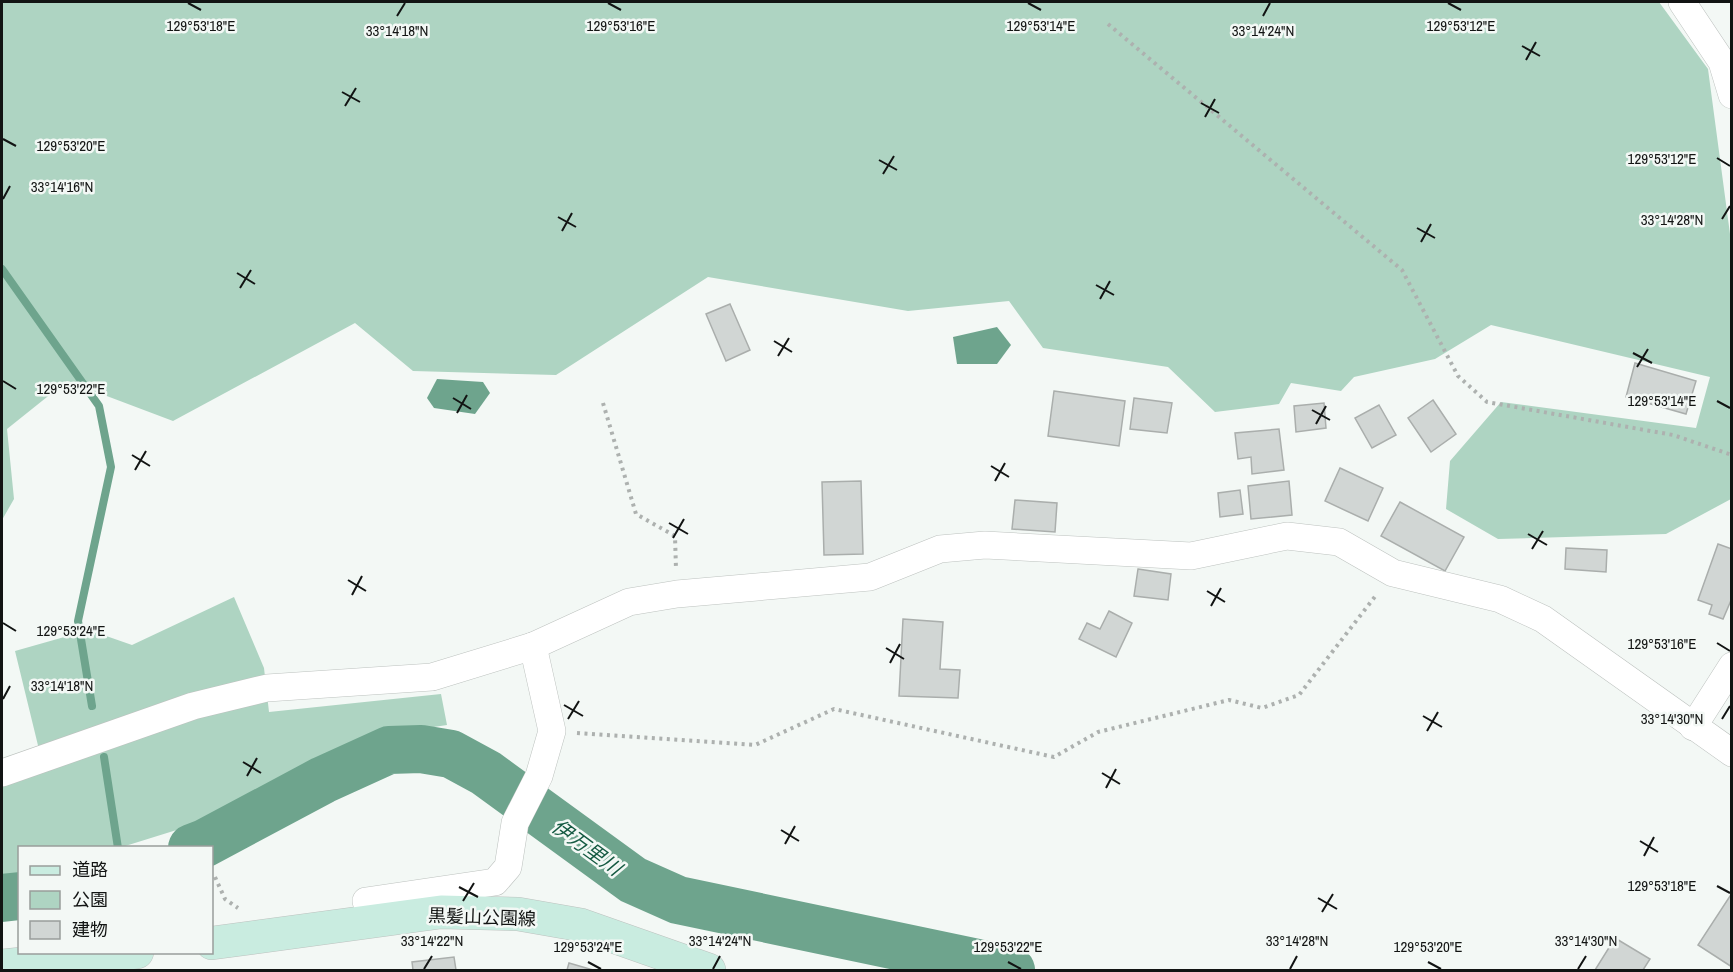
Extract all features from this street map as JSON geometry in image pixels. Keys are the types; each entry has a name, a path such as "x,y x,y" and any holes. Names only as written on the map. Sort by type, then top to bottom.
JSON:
{"main road":[{"name":"黒髪山公園線","path":"213,942 441,912 518,914 581,925 709,970"},
{"path":"2,966 118,954"}],"street":[{"path":"1682,2 1722,62 1731,95"},
{"path":"2,773 193,706 267,688 432,677 534,646 629,602 677,594 870,577 940,549 985,545 1191,556 1287,536 1339,542 1393,573 1500,599 1543,619 1731,753"},
{"path":"372,921 366,901 495,882 508,867 515,823 539,776 552,731 534,646"},
{"path":"1693,727 1731,666"}],"path":[{"path":"1108,24 1402,270 1458,376 1487,402 1673,435 1731,454"},
{"path":"603,403 636,514 675,536 677,594"},
{"path":"552,731 755,745 834,709 1054,757 1098,732 1229,700 1262,708 1299,695 1393,573"}],"green space":[{"path":"2,2 1659,2 1708,69 1732,249 1731,499 1666,534 1498,539 1446,509 1450,461 1501,402 1696,428 1710,377 1491,325 1435,359 1354,377 1341,391 1291,383 1279,404 1215,412 1168,367 1043,348 1009,301 908,311 708,277 556,375 413,371 355,323 173,421 67,381 7,429 14,499 2,520"},
{"path":"234,597 264,668 269,712 441,694 447,725 367,737 183,828 125,846 18,846 18,878 2,874 2,786 44,770 15,651 89,630 132,645"}],"shaded area":[{"path":"997,327 1011,345 997,364 957,364 953,337"},
{"path":"437,379 483,382 490,393 475,414 434,408 427,398"}],"building":[{"path":"730,304 750,350 726,361 706,314"},
{"path":"1635,363 1696,381 1686,414 1626,397"},
{"path":"1054,391 1125,401 1119,446 1048,436"},
{"path":"1134,398 1172,403 1167,433 1130,429"},
{"path":"1433,400 1456,434 1431,452 1408,418"},
{"path":"1324,403 1326,428 1296,432 1294,406"},
{"path":"1379,405 1396,435 1372,448 1355,418"},
{"path":"1279,429 1284,470 1252,474 1251,457 1238,459 1235,433"},
{"path":"1340,468 1383,488 1368,521 1325,501"},
{"path":"861,481 863,554 824,555 822,482"},
{"path":"1289,481 1292,515 1251,519 1248,486"},
{"path":"1240,490 1243,514 1220,517 1218,493"},
{"path":"1015,500 1057,503 1055,532 1012,529"},
{"path":"1400,502 1464,537 1445,571 1381,536"},
{"path":"1718,544 1732,549 1732,598 1723,619 1709,614 1712,605 1698,600"},
{"path":"1566,548 1607,550 1606,572 1565,569"},
{"path":"1138,569 1171,574 1168,600 1134,596"},
{"path":"1109,611 1132,623 1116,657 1079,639 1087,623 1100,629"},
{"path":"903,619 943,622 940,669 960,670 958,698 899,696"},
{"path":"1732,893 1732,967 1698,945"},
{"path":"1615,938 1650,959 1643,970 1595,970"},
{"path":"454,957 456,970 413,970 412,962"},
{"path":"569,963 593,970 567,970"}],"waterway":[{"path":"2,269 99,406 111,467 78,621 92,706"},
{"name":"伊万里川","path":"197,846 323,780 389,750 421,749 451,754 486,773 633,880 678,900 1011,970"},
{"path":"104,757 118,846"},
{"name":"伊万里川","path":"2,898 18,896"}]}
